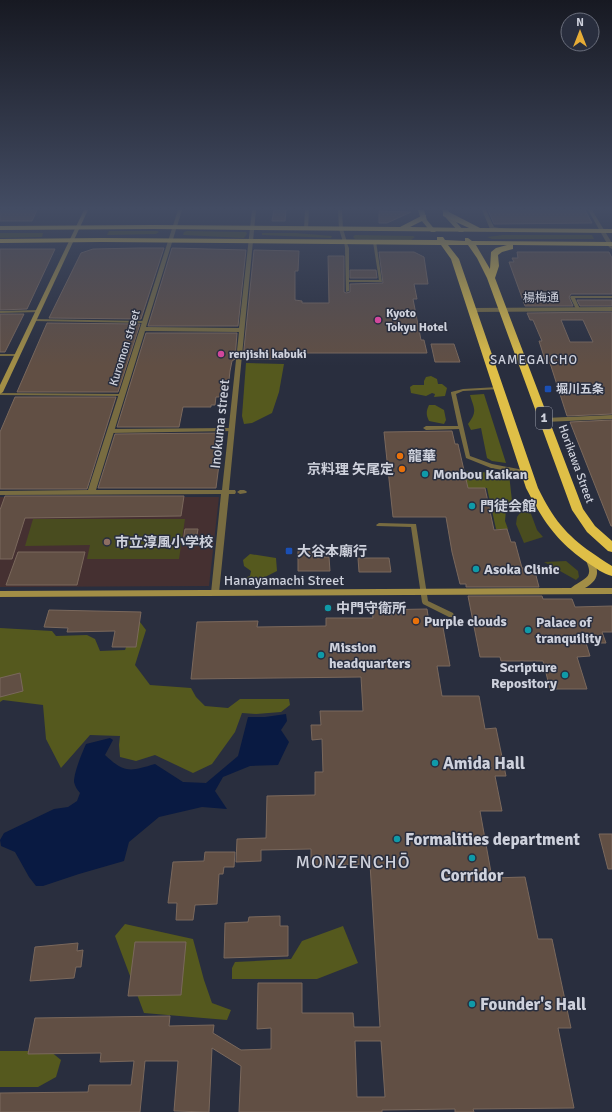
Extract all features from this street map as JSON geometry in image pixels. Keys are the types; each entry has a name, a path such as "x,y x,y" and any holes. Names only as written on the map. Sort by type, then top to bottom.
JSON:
{"highway":[{"path":"456,262 532,488 551,523 569,542 588,557 612,572"},
{"name":"Horikawa Street","path":"483,262 491,278 578,510 591,529 610,544"},
{"path":"491,278 494,262"}],"street":[{"path":"0,393 62,262"},
{"name":"Kuromon street","path":"91,493 163,262"},
{"name":"Inokuma street","path":"215,593 235,492 231,430 249,262"},
{"name":"楊梅通","path":"471,310 612,309"},
{"path":"143,326 242,330"},
{"path":"545,420 612,418"},
{"path":"0,493 235,492"},
{"path":"568,591 581,587 590,581 593,568 588,557"},
{"name":"Hanayamachi Street","path":"0,594 612,591"}],"lane":[{"path":"347,262 347,291"},
{"path":"347,281 381,281 378,262"},
{"path":"578,309 572,297 612,296"},
{"path":"0,312 38,311"},
{"path":"34,320 143,326"},
{"path":"0,355 18,355"},
{"path":"498,388 463,390 453,393 468,458 490,466 527,472"},
{"path":"0,393 122,395"},
{"path":"426,428 460,428"},
{"path":"110,431 231,430"},
{"path":"380,525 414,525 425,602 451,615"}],"shaded area":[{"name":"市立淳風小学校","path":"0,497 219,497 209,586 0,587"}],"green space":[{"path":"246,363 284,364 279,392 272,413 252,423 244,424 242,416"},
{"path":"431,376 437,379 438,384 442,384 447,388 445,396 434,397 435,394 432,393 426,396 411,393 410,387 413,385 424,385 426,377"},
{"path":"484,394 506,463 492,461 487,458 481,428 471,430 468,424 474,413 474,407 470,395"},
{"path":"429,405 435,405 444,410 446,420 444,424 429,421 427,417 427,409"},
{"path":"464,471 509,474 512,501 511,505 506,510 505,521 508,529 496,529 487,488 468,488"},
{"path":"527,503 537,530 543,537 524,543 516,524 517,517"},
{"path":"33,519 185,519 179,559 87,559 90,545 25,546"},
{"path":"250,554 276,558 277,571 261,579 242,579 250,576 251,571 244,566 243,560"},
{"path":"566,561 578,571 579,577 576,580 544,562"},
{"path":"137,618 146,630 135,665 150,685 191,688 196,697 205,706 228,708 240,699 289,699 290,705 281,712 256,714 242,713 235,732 212,764 193,773 155,755 136,761 120,757 120,736 90,735 61,768 46,739 43,705 3,700 0,702 0,628 52,631 56,636 87,635 95,639 100,651 125,650"},
{"path":"125,924 193,939 212,1003 231,1010 227,1020 144,1013 115,936"},
{"path":"343,926 358,963 317,979 232,979 232,968 235,962 291,959 302,941"},
{"path":"0,1051 50,1051 61,1060 56,1077 38,1087 0,1087"}],"water":[{"path":"286,714 287,721 281,730 289,742 278,765 250,766 223,777 215,791 227,809 202,807 159,817 129,842 124,861 43,886 36,886 29,877 15,852 1,846 0,840 4,833 54,809 68,807 77,801 80,793 75,785 74,778 78,763 86,744 110,738 113,740 105,755 123,768 134,769 155,764 183,782 206,783 238,756 248,717 265,717"}],"building":[{"path":"0,262 49,262 27,309 0,310"},
{"path":"77,262 159,262 141,319 49,318"},
{"path":"168,262 245,262 238,326 148,326"},
{"path":"253,262 298,262 298,271 295,271 295,300 302,301 302,303 329,303 328,262 344,262 344,292 346,293 350,292 350,284 383,283 380,262 425,262 428,284 414,284 417,299 413,299 421,340 424,340 427,353 287,353 286,359 243,359"},
{"path":"509,262 612,262 612,294 571,294 569,297 573,306 525,306"},
{"path":"350,270 376,270 377,278 350,278"},
{"path":"577,300 612,300 612,306 580,306"},
{"path":"612,312 612,414 567,416 550,363 546,363 539,341 542,341 533,320 530,320 527,313","holes":["561,320 583,320 593,342 570,342"]},
{"path":"0,314 24,314 5,352 0,352"},
{"path":"47,323 140,324 118,392 17,392"},
{"path":"146,333 237,333 235,359 232,361 227,397 216,397 215,405 211,405 211,407 183,407 179,427 117,427"},
{"path":"431,344 454,344 460,362 435,362"},
{"path":"15,397 116,397 87,489 0,489 0,432"},
{"path":"612,420 612,526 611,526 570,422"},
{"path":"452,431 455,444 458,444 468,488 485,488 494,530 507,529 511,542 515,542 522,568 534,568 539,587 466,587 466,584 460,584 452,552 446,517 393,517 384,432"},
{"path":"223,433 216,488 98,488 115,434"},
{"path":"5,496 184,496 181,516 25,518 12,559 0,559 0,510"},
{"path":"185,529 198,529 196,541 183,541"},
{"path":"298,550 318,550 318,557 329,557 330,571 298,571"},
{"path":"18,552 85,552 77,585 6,585"},
{"path":"358,558 389,558 391,572 359,572"},
{"name":"Palace of tranquility","path":"468,596 542,596 543,599 572,599 575,607 612,606 612,632 602,632 606,643 586,643 590,656 577,657 587,689 550,689 543,661 501,661 500,657 480,657"},
{"path":"427,609 429,622 442,622 450,666 437,666 442,696 479,696 485,729 496,728 506,776 495,776 502,811 480,811 492,878 525,877 538,939 552,939 571,1028 558,1028 574,1108 473,1109 474,1112 455,1112 455,1109 382,1110 382,1112 239,1112 241,1066 212,1048 209,1112 174,1111 178,1061 145,1061 140,1112 0,1112 0,1093 88,1092 89,1085 131,1085 134,1061 100,1062 101,1053 28,1054 35,1018 170,1016 169,1026 214,1025 213,1033 241,1050 271,1049 271,1028 257,1029 258,983 302,983 302,1013 353,1013 354,1027 380,1027 370,864 311,865 311,849 261,850 261,861 236,862 237,839 266,838 267,796 315,795 315,772 323,772 322,739 312,740 311,725 321,725 320,711 363,711 361,677 191,679 197,622 258,621 257,627 326,626 326,618 373,618 372,610","holes":["355,1041 381,1041 385,1097 357,1097"]},
{"path":"49,610 141,612 136,647 112,647 115,631 67,632 68,628 44,627"},
{"path":"20,673 23,691 0,697 0,678"},
{"path":"599,834 612,834 612,869 608,869"},
{"path":"205,852 235,852 234,867 224,867 223,874 219,874 217,904 195,905 193,920 176,920 177,903 168,903 173,862 204,861"},
{"path":"280,916 280,926 288,926 288,956 224,958 225,923 248,922 249,917"},
{"path":"135,942 186,942 181,995 128,996"},
{"path":"78,943 77,951 83,950 81,967 76,967 74,978 30,981 35,947"}],"place":[{"name":"Kyoto Tokyu Hotel","path":"378,320"},
{"name":"renjishi kabuki","path":"221,354"},
{"name":"堀川五条","path":"548,389"},
{"name":"龍華","path":"400,456"},
{"name":"京料理 矢尾定","path":"402,469"},
{"name":"Monbou Kaikan","path":"425,474"},
{"name":"門徒会館","path":"472,506"},
{"name":"市立淳風小学校","path":"107,542"},
{"name":"大谷本廟行","path":"289,551"},
{"name":"Asoka Clinic","path":"476,569"},
{"name":"中門守衛所","path":"328,608"},
{"name":"Purple clouds","path":"416,621"},
{"name":"Palace of tranquility","path":"528,630"},
{"name":"Mission headquarters","path":"321,655"},
{"name":"Scripture Repository","path":"565,675"},
{"name":"Amida Hall","path":"435,763"},
{"name":"Formalities department","path":"397,839"},
{"name":"Corridor","path":"472,858"},
{"name":"Founder's Hall","path":"472,1004"}],"district":[{"name":"SAMEGAICHO","path":"534,360"},
{"name":"MONZENCHŌ","path":"353,862"}]}
